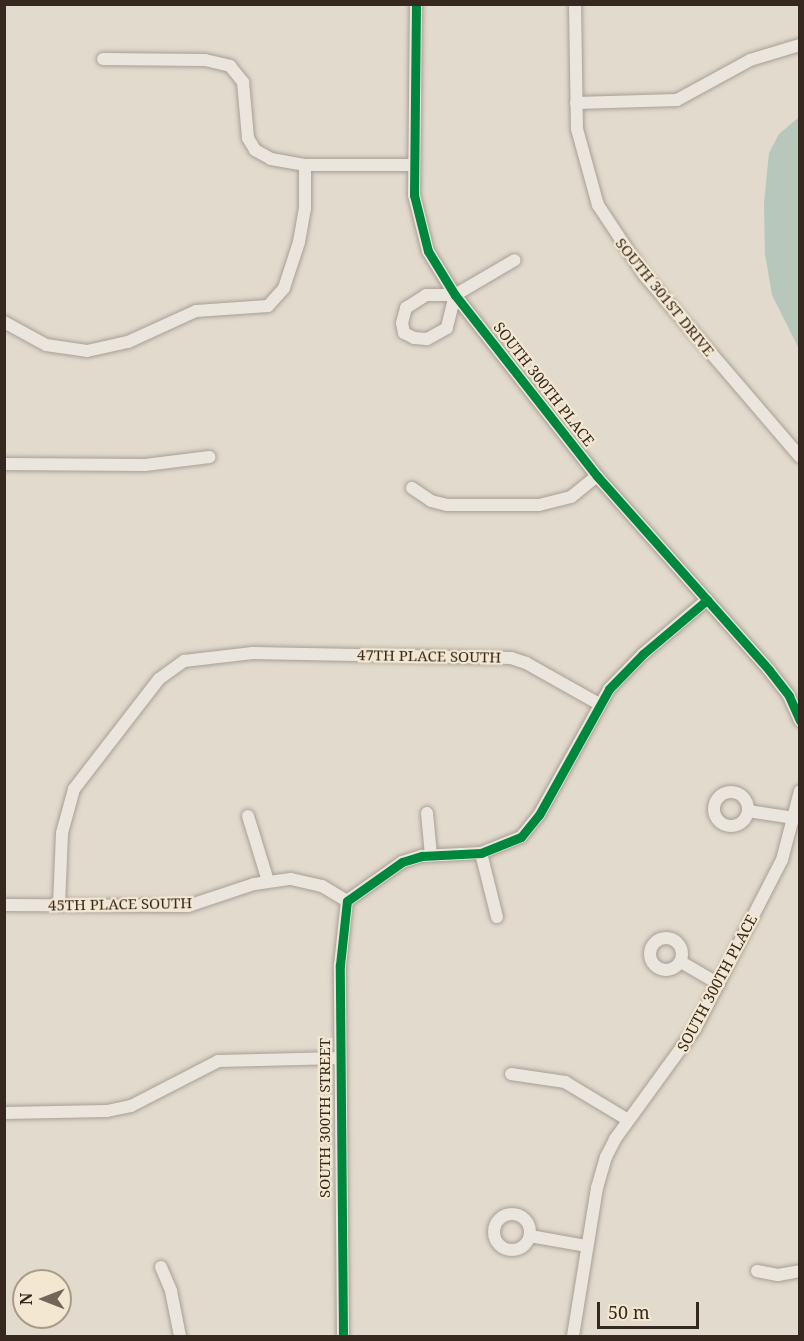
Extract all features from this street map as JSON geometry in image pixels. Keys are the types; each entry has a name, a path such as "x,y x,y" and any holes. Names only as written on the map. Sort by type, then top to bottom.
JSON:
{"street":[{"name":"SOUTH 300TH PLACE","path":"416,4 414,195 425,241 455,295 597,476 769,670 789,696 800,721"},
{"name":"SOUTH 301ST DRIVE","path":"575,4 576,103 584,164 598,205 610,228 652,285 800,457"},
{"path":"576,103 669,102 750,60 800,45"},
{"path":"103,59 205,60 230,66 243,82 246,132 261,155 305,165 413,165"},
{"path":"4,322 46,345 87,351 128,342 196,311 268,306 284,288 299,242 305,209 305,165"},
{"path":"455,295 447,328 427,339 404,333 402,323 406,308 426,295 455,295 515,260"},
{"path":"4,465 145,465 210,457"},
{"path":"412,488 431,501 447,505 539,505 571,497 597,476"},
{"path":"347,901 402,862 431,855 481,853 513,843 530,827 599,704 622,673 707,600"},
{"name":"47TH PLACE SOUTH","path":"60,905 62,833 68,800 150,690 171,669 196,658 253,653 499,657 526,663 599,704"},
{"name":"SOUTH 300TH PLACE","path":"573,1336 601,1172 615,1139 678,1056 719,984 777,869 797,819 800,791"},
{"path":"748,811 797,819"},
{"path":"427,813 431,855"},
{"path":"248,816 268,881"},
{"path":"481,853 497,917"},
{"name":"45TH PLACE SOUTH","path":"4,905 188,906 268,881 311,882 347,901"},
{"name":"SOUTH 300TH STREET","path":"343,1336 341,926 347,901"},
{"path":"681,962 719,984"},
{"path":"4,1113 107,1111 132,1106 219,1060 340,1058"},
{"path":"511,1074 565,1082 628,1120"},
{"path":"530,1236 587,1246"},
{"path":"161,1268 171,1291 180,1336"},
{"path":"757,1271 778,1275 800,1271"}],"shaded area":[{"path":"799,117 799,349 772,295 765,254 764,203 769,153 779,134"}],"cycle path":[{"path":"416,4 414,195 428,251 455,295 597,476 769,670 789,696 800,721"},
{"path":"343,1336 340,965 347,901 402,862 422,856 481,853 521,837 539,815 609,689 643,654 707,600"}]}
